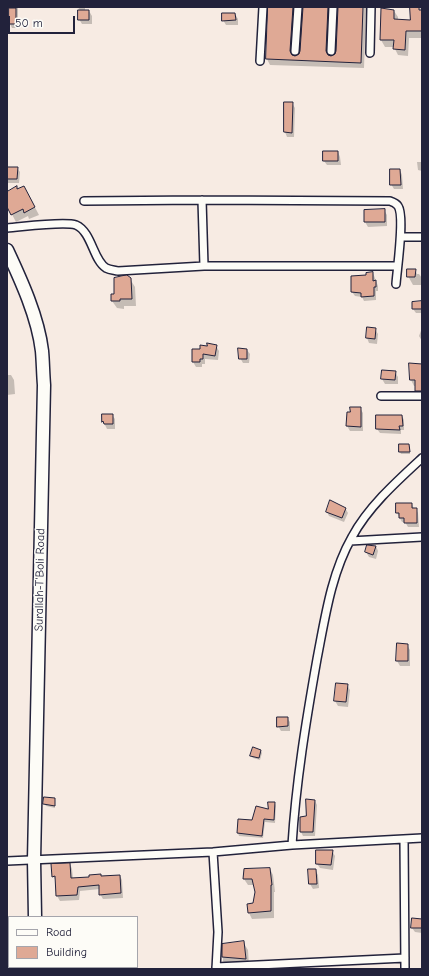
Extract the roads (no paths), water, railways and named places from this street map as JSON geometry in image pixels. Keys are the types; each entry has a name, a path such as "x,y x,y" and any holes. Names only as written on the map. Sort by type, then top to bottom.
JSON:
{"main road":[{"name":"Surallah-T'Boli Road","path":"7,250 11,268 33,316 40,343 44,385 34,860 35,916"}],"street":[{"path":"260,61 263,7"},
{"path":"295,50 298,7"},
{"path":"331,51 333,7"},
{"path":"370,53 371,7"},
{"path":"202,200 204,266"},
{"path":"84,201 390,201 397,204 400,212 401,237 396,284"},
{"path":"7,228 60,224 75,225 87,235 103,265 112,270 204,266 397,266"},
{"path":"401,237 422,237"},
{"path":"381,396 422,396"},
{"path":"292,845 293,817 304,729 325,615 341,558 350,541 372,508 396,482 422,458"},
{"path":"350,541 422,537"},
{"path":"7,861 213,852 292,845 422,838"},
{"path":"404,839 405,969"},
{"path":"213,852 218,932 216,968 405,958"}]}
